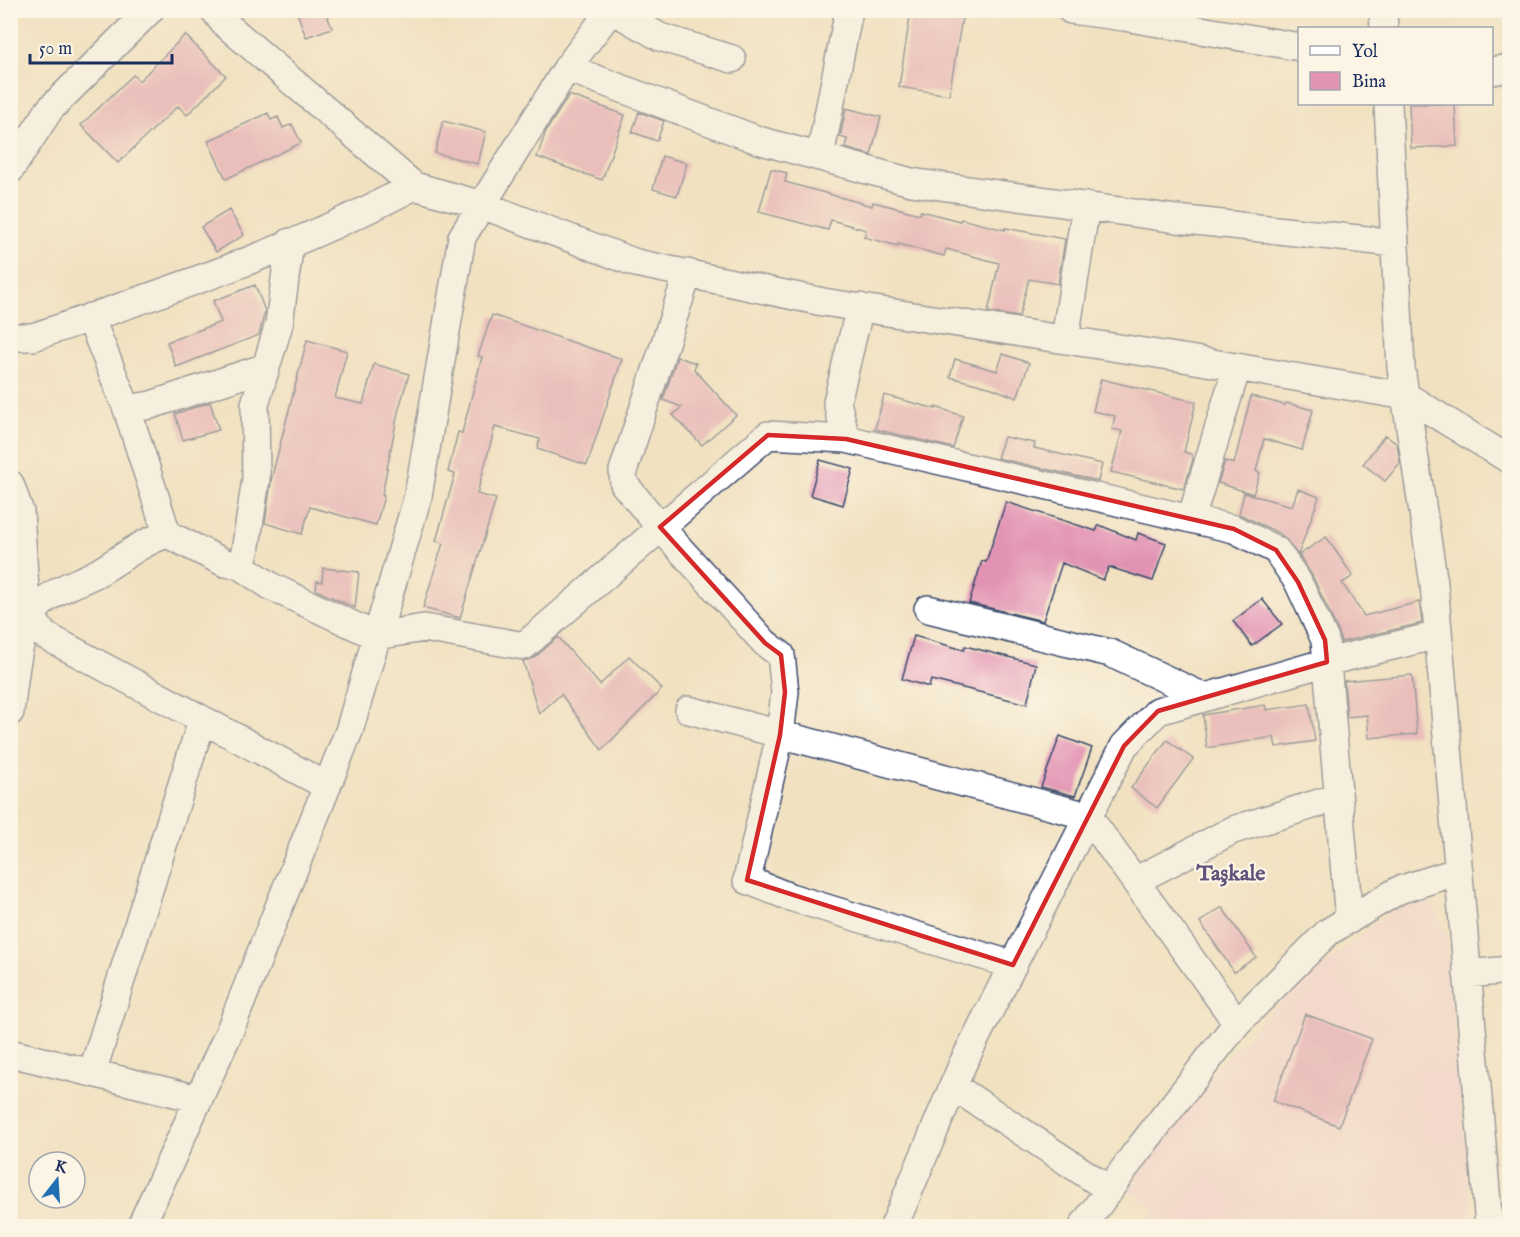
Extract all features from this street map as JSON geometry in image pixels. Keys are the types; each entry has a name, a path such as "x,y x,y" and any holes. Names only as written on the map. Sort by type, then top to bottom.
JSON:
{"street":[{"path":"10,170 50,109 150,10"},
{"path":"214,10 223,22 414,186 482,205 636,263 823,302 1065,339 1406,396 1509,460"},
{"path":"141,1227 235,1019 349,730 418,496 462,237 567,68 612,10 660,37 732,59"},
{"path":"820,156 849,10"},
{"path":"1071,10 1174,18 1298,47"},
{"path":"1383,10 1384,27"},
{"path":"567,68 758,140 911,182 1177,219 1395,243"},
{"path":"1493,71 1509,68"},
{"path":"1388,105 1401,368 1434,584 1489,1227"},
{"path":"10,337 33,337 182,286 363,213 414,186"},
{"path":"1065,339 1086,206"},
{"path":"239,565 245,552 256,479 255,404 279,324 290,243"},
{"path":"688,273 623,471 624,484 765,643 781,655 785,692 780,735 747,880 790,897 1013,965"},
{"path":"846,439 837,402 860,307"},
{"path":"90,317 127,409 167,534"},
{"path":"127,409 151,405 266,367"},
{"path":"1191,519 1237,367"},
{"path":"10,711 22,641 31,616 49,597 98,572 152,538 167,534 225,563 239,565 272,587 377,635 424,628 524,646 768,435 846,439 1234,528 1276,550 1298,582 1325,640 1349,920"},
{"path":"10,484 20,512 25,590 31,616 44,635 327,786"},
{"path":"928,609 1110,653 1204,697"},
{"path":"894,1227 953,1086 1124,746 1158,711 1327,662 1438,635"},
{"path":"688,710 1088,816 1237,1023"},
{"path":"92,1073 202,720"},
{"path":"1135,881 1233,830 1338,797"},
{"path":"1083,1227 1237,1023 1328,932 1399,890 1459,871"},
{"path":"1467,974 1509,970"},
{"path":"10,1053 199,1099"},
{"path":"953,1086 1110,1190"}],"highlighted area":[{"path":"768,435 846,439 1234,529 1276,550 1298,582 1325,640 1327,662 1158,711 1124,746 1013,965 747,880 780,735 785,692 781,655 765,643 660,527"}],"shaded area":[{"path":"1425,891 1447,935 1472,1226 1148,1226 1155,1207 1126,1190 1212,1072 1275,1007 1399,903"}],"building":[{"path":"296,10 325,10 332,28 306,37"},
{"path":"911,10 962,18 949,95 899,87"},
{"path":"185,35 226,76 187,115 178,106 118,163 81,125 133,75 139,81"},
{"path":"569,95 625,115 602,180 537,157 546,131"},
{"path":"1409,105 1455,105 1457,146 1411,148"},
{"path":"846,108 881,117 871,155 845,148 847,139 840,137"},
{"path":"639,112 664,121 657,141 632,132"},
{"path":"268,113 271,120 278,117 283,128 292,124 301,143 226,179 208,141"},
{"path":"443,121 486,132 478,164 435,153"},
{"path":"662,156 687,163 677,196 653,189"},
{"path":"771,169 787,173 785,182 872,206 873,202 920,214 921,211 1005,230 1005,228 1065,239 1058,284 1029,279 1019,317 988,312 999,263 946,249 944,256 898,244 898,246 864,237 866,230 831,220 828,230 759,212"},
{"path":"229,210 244,235 216,252 201,227"},
{"path":"255,285 265,311 259,335 176,367 167,342 221,322 213,301"},
{"path":"492,315 622,359 587,465 537,449 540,439 495,427 477,494 496,499 460,618 423,608 443,543 436,541 455,474 448,472 458,432 462,433 482,357 478,356"},
{"path":"307,340 347,351 335,398 363,404 374,364 409,374 398,412 382,495 384,496 376,525 310,507 302,534 265,523 272,476"},
{"path":"1003,354 1029,363 1017,398 992,388 950,377 955,359 997,371"},
{"path":"677,357 696,363 694,369 736,415 702,445 673,415 682,407 663,400"},
{"path":"1101,379 1196,402 1184,452 1191,454 1193,459 1184,489 1111,472 1122,431 1112,429 1115,416 1093,411"},
{"path":"884,395 963,416 953,448 875,429"},
{"path":"1251,396 1313,410 1302,450 1264,439 1256,471 1260,473 1253,494 1218,483 1225,461 1234,464"},
{"path":"210,402 219,430 183,440 175,414"},
{"path":"1385,435 1397,444 1400,463 1385,481 1363,464"},
{"path":"1004,437 1035,443 1034,448 1102,464 1098,481 997,458"},
{"path":"820,460 853,469 843,505 810,495"},
{"path":"1298,489 1319,497 1298,555 1281,534 1239,514 1244,493 1292,506"},
{"path":"1006,502 1096,531 1099,525 1136,540 1138,533 1166,543 1153,581 1109,567 1103,580 1062,563 1043,621 969,603 982,561 986,562"},
{"path":"1326,537 1353,576 1342,583 1364,616 1419,602 1422,623 1341,642 1312,575 1299,555"},
{"path":"323,568 359,572 355,608 316,590 317,581 322,582"},
{"path":"1262,599 1282,624 1252,646 1233,621"},
{"path":"914,636 964,650 965,646 1036,664 1027,704 931,680 929,687 902,679"},
{"path":"558,637 600,685 629,656 662,689 602,750 561,694 539,714 523,661 534,658"},
{"path":"1412,675 1417,734 1369,738 1367,715 1347,717 1344,681"},
{"path":"1309,704 1315,741 1276,747 1274,737 1207,748 1203,715 1265,705 1266,710"},
{"path":"1060,736 1092,748 1075,796 1041,787"},
{"path":"1167,740 1193,759 1157,808 1131,788"},
{"path":"1222,907 1256,957 1234,972 1200,922"},
{"path":"1305,1014 1372,1039 1339,1126 1273,1101"}],"district":[{"name":"Taşkale","path":"1231,874"}]}
